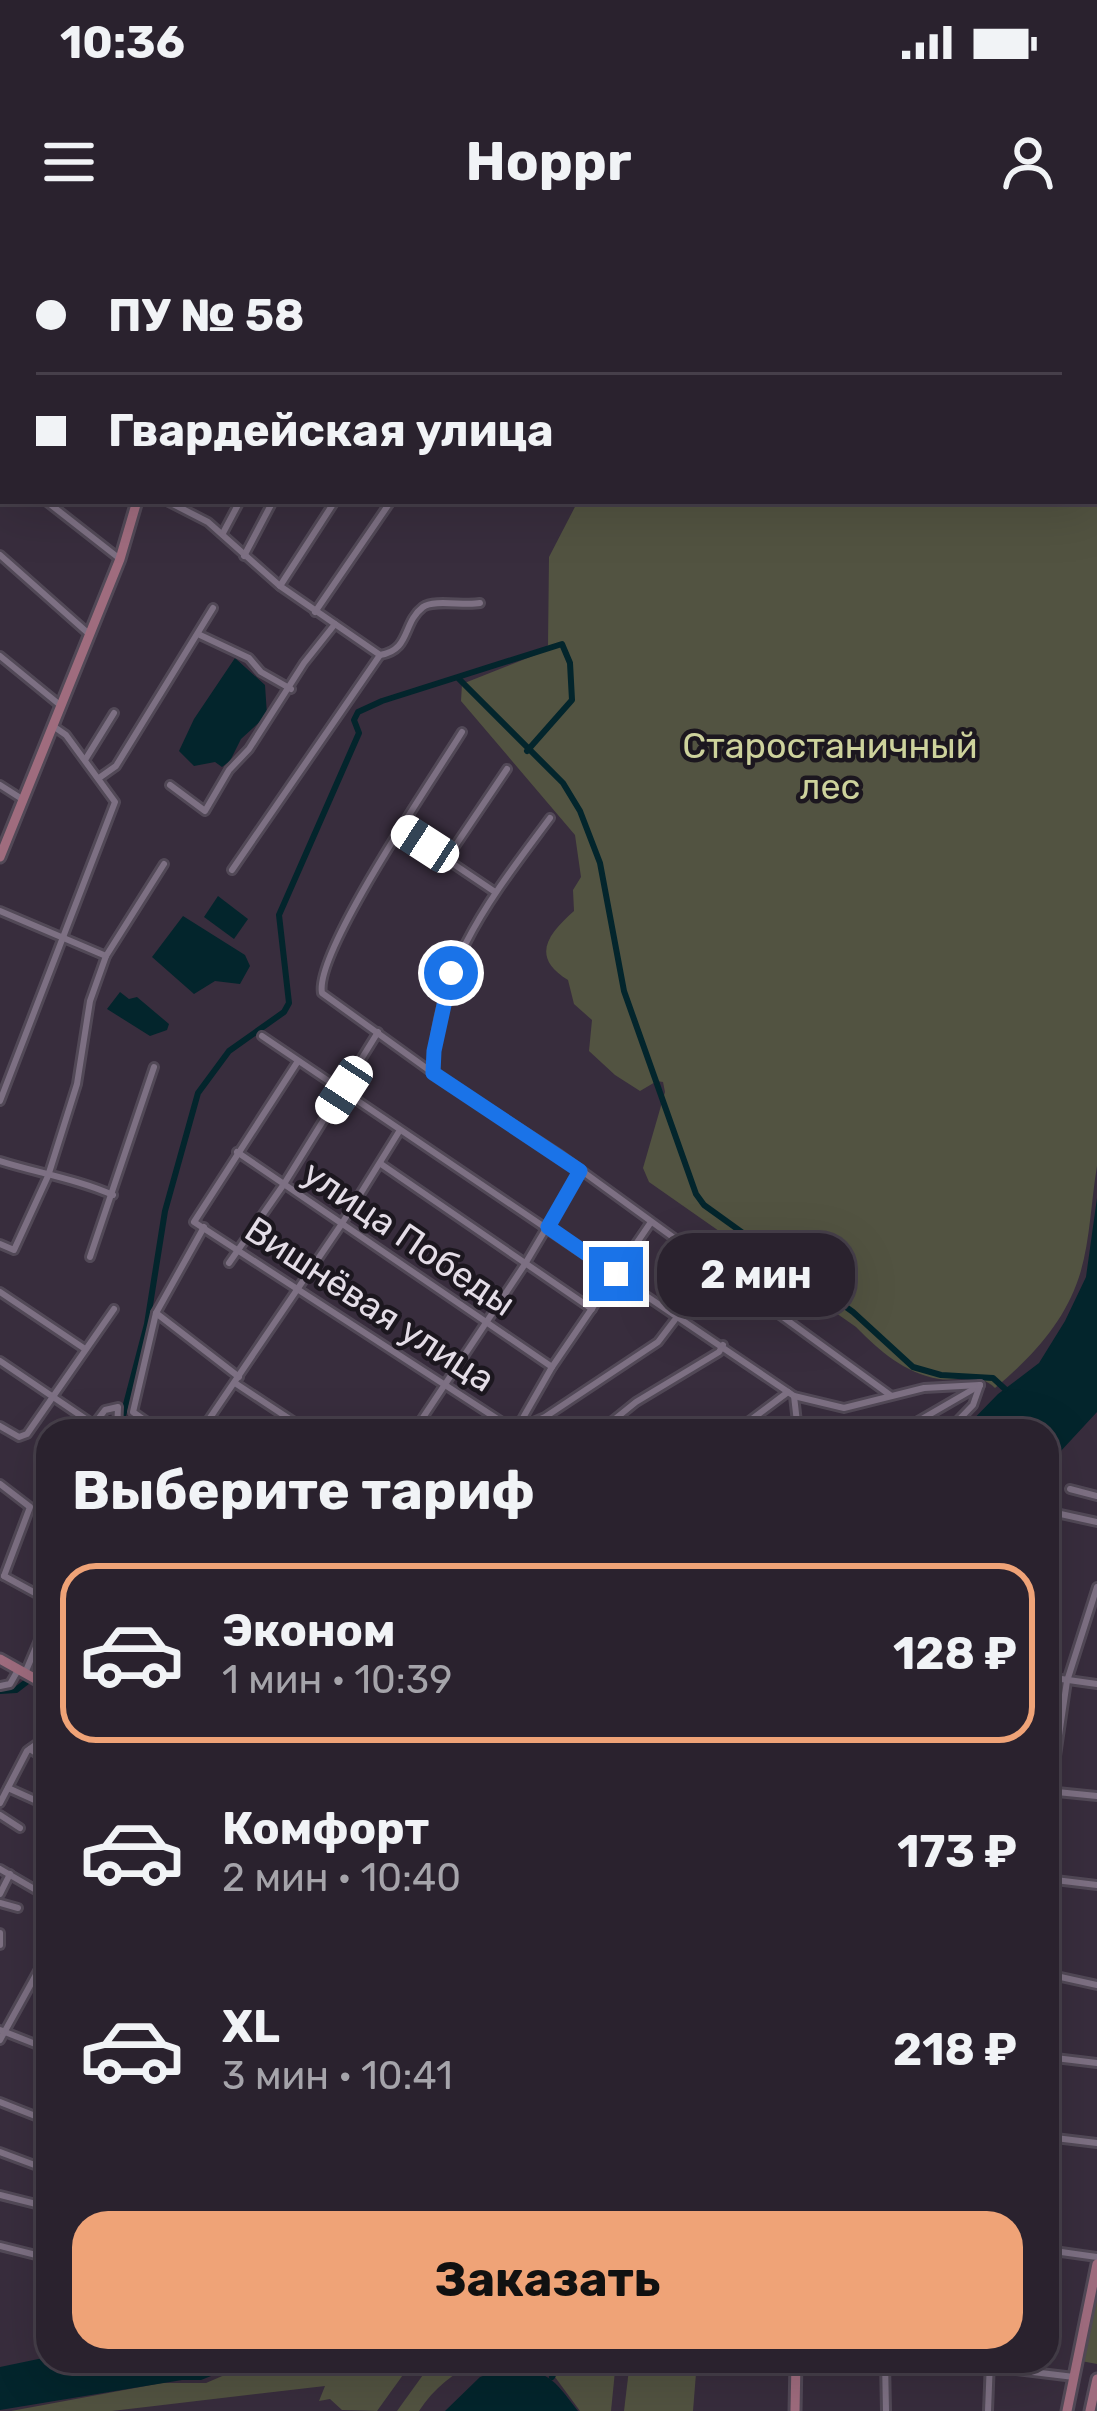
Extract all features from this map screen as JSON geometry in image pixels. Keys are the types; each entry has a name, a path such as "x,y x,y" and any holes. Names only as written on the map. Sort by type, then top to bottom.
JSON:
{"main road":[{"path":"0,857 120,559 136,504"},
{"path":"0,1659 32,1678"},
{"path":"1067,2411 1097,2260"},
{"path":"795,2411 796,2373"},
{"path":"1074,2377 1097,2377 1090,2411"}],"street":[{"path":"50,504 120,559"},
{"path":"172,504 223,533 280,586 380,655 394,653 402,645 412,619 423,607 435,602 458,607 480,603"},
{"path":"223,533 238,504"},
{"path":"244,556 271,504"},
{"path":"280,586 333,504"},
{"path":"315,612 389,504"},
{"path":"0,555 89,634"},
{"path":"99,778 116,766 213,608"},
{"path":"170,785 205,811 229,770 291,689 304,662 335,624"},
{"path":"200,634 249,658 261,672 291,689"},
{"path":"232,871 380,655"},
{"path":"0,656 60,705"},
{"path":"85,760 114,713"},
{"path":"0,1101 116,802 66,736 53,726"},
{"path":"462,732 334,944 320,983 322,993 716,1267 890,1395"},
{"path":"447,858 508,769"},
{"path":"0,785 23,800"},
{"path":"433,1073 451,973 470,929 550,818"},
{"path":"403,830 495,892"},
{"path":"0,1244 14,1250 48,1176 77,1084 90,1001 106,956 164,864"},
{"path":"0,911 106,956"},
{"path":"229,1263 378,1032"},
{"path":"262,1036 791,1394 844,1408 924,1388 980,1385"},
{"path":"237,1152 298,1061"},
{"path":"90,1257 154,1067"},
{"path":"209,1419 400,1130"},
{"name":"улица Победы","path":"237,1152 552,1366"},
{"name":"Вишнёвая улица","path":"237,1152 194,1222 497,1419"},
{"path":"0,1161 82,1182 112,1195"},
{"path":"381,1164 592,1310"},
{"path":"422,1419 580,1171"},
{"path":"523,1419 552,1366 651,1222"},
{"path":"143,1419 133,1412 156,1313 204,1228"},
{"path":"542,1419 651,1348 716,1267"},
{"path":"0,1292 85,1349"},
{"path":"38,1419 114,1309"},
{"path":"156,1313 291,1419"},
{"path":"615,1419 723,1346"},
{"path":"0,1361 80,1419"},
{"path":"922,1419 980,1385"},
{"path":"960,1419 973,1405 980,1385"},
{"path":"754,1419 791,1394"},
{"path":"791,1394 796,1419"},
{"path":"98,1419 105,1410 118,1407 118,1419"},
{"path":"0,1426 19,1437 28,1434 36,1422"},
{"path":"0,1484 29,1504 2,1575 36,1593"},
{"path":"1070,1490 1097,1496"},
{"path":"1059,1514 1097,1522"},
{"path":"1059,1730 1067,1681 1097,1587"},
{"path":"0,1686 32,1678"},
{"path":"1059,1679 1097,1684"},
{"path":"0,1802 36,1744"},
{"path":"30,1749 36,1753"},
{"path":"8,1787 36,1800"},
{"path":"1059,1792 1097,1796"},
{"path":"0,1815 20,1828"},
{"path":"0,1869 36,1890"},
{"path":"0,1894 10,1874"},
{"path":"1059,1880 1097,1885"},
{"path":"0,1903 18,1908"},
{"path":"0,1933 0,1946"},
{"path":"36,1976 2,2034 36,2045"},
{"path":"1059,1977 1097,1985"},
{"path":"1059,2058 1097,2063"},
{"path":"0,2102 36,2116"},
{"path":"1059,2139 1096,2143"},
{"path":"0,2152 36,2166"},
{"path":"0,2194 36,2204"},
{"path":"0,2246 36,2255"},
{"path":"1059,2252 1097,2260"},
{"path":"885,2373 886,2411"},
{"path":"988,2411 990,2373"},
{"path":"1048,2373 1074,2377"}],"green space":[{"name":"Старостаничный лес","path":"576,504 1097,504 1097,1166 1086,1251 1073,1294 1045,1338 995,1388 982,1380 939,1379 904,1366 649,1182 643,1168 665,1092 663,1082 640,1091 589,1051 592,1020 574,1004 568,980 546,954 551,937 574,911 573,890 581,877 575,835 461,701 462,684 543,652 548,645 549,557"},
{"path":"1097,2284 1097,2364 1081,2361"},
{"path":"229,2373 404,2373 377,2411 342,2410 330,2399 319,2401 325,2386 112,2411 11,2411 162,2383 206,2383"},
{"path":"424,2373 458,2373 419,2411 397,2411"},
{"path":"557,2373 615,2373 611,2411 580,2411 555,2377"},
{"path":"629,2373 696,2373 693,2411 624,2411"}],"shaded area":[{"path":"235,658 265,685 267,715 241,739 222,767 215,762 194,766 179,751 194,719"},
{"path":"218,896 248,919 234,939 204,917"},
{"path":"183,916 245,955 250,966 240,984 215,981 194,994 152,957"},
{"path":"120,992 129,999 137,997 169,1024 167,1030 150,1036 107,1009"},
{"path":"1097,1198 1097,1412 1059,1453 1059,1419 974,1419 1039,1363 1086,1277"},
{"path":"36,2360 36,2373 219,2373 201,2380 0,2410 0,2367"},
{"path":"538,2373 561,2389 578,2411 445,2411 480,2377"}],"waterway":[{"path":"122,1419 147,1324 165,1211 198,1093 229,1051 284,1012 289,1003 279,915 359,733 354,720 358,712 562,644 570,663 572,700 527,751"},
{"path":"459,679 563,783 580,811 600,863 624,991 696,1194 704,1205 853,1312 913,1367 941,1375 993,1378 1005,1389"},
{"path":"32,1673 36,1663"},
{"path":"0,1691 16,1690 29,1680"},
{"path":"552,2377 554,2373"}],"route":[{"path":"451,973 433,1073 580,1171 548,1227 616,1274"}]}
